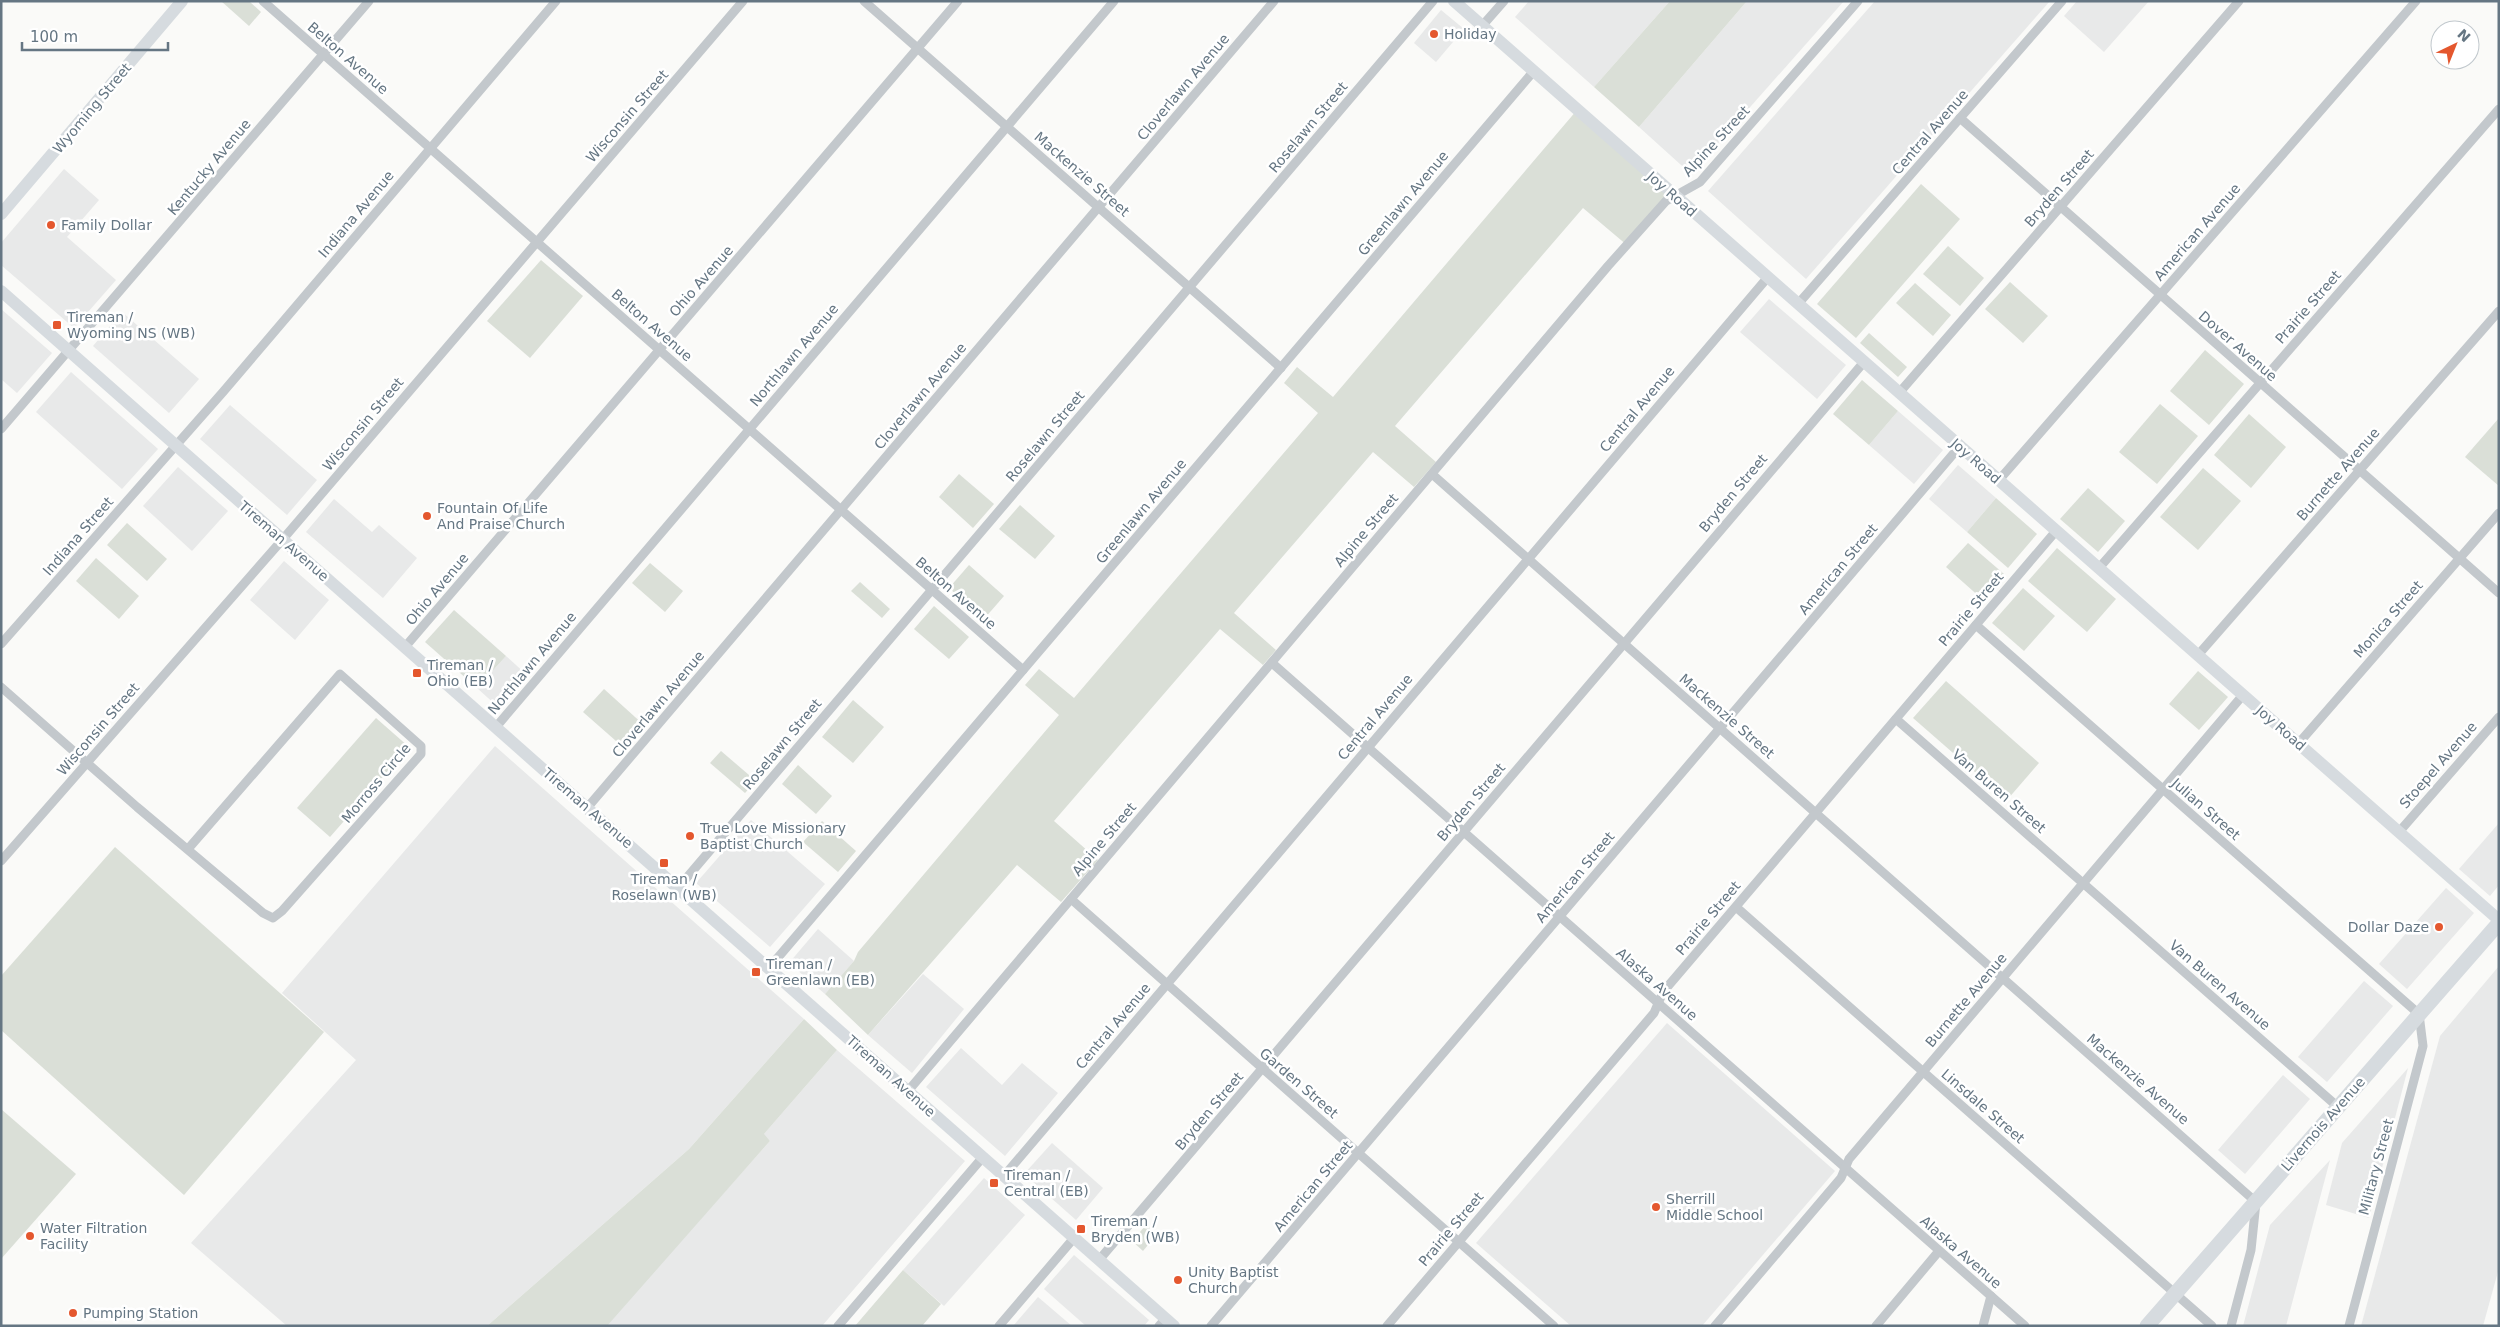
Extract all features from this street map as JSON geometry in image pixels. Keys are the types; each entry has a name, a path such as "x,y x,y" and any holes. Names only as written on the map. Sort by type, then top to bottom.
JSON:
{"main road":[{"name":"Livernois Avenue","path":"2147,1326 2499,921"}],"street":[{"name":"Wyoming Street","path":"1,214 182,1"},
{"name":"Belton Avenue","path":"263,1 1023,670"},
{"name":"Kentucky Avenue","path":"1,429 369,1"},
{"name":"Indiana Avenue","path":"176,445 556,1"},
{"name":"Wisconsin Street","path":"1,861 282,539 743,1"},
{"name":"Mackenzie Street","path":"864,1 1281,368"},
{"name":"Ohio Avenue","path":"405,647 958,1"},
{"name":"Northlawn Avenue","path":"496,727 1114,1"},
{"name":"Cloverlawn Avenue","path":"586,808 631,758 1274,1"},
{"name":"Roselawn Street","path":"678,888 1434,1"},
{"name":"Joy Road","path":"1454,1 2499,921"},
{"path":"1482,26 1504,1"},
{"name":"Alpine Street","path":"908,1091 1608,266 1666,201 1700,182 1858,1"},
{"name":"Central Avenue","path":"1798,304 2062,1"},
{"name":"Bryden Street","path":"1899,393 2239,1"},
{"name":"American Avenue","path":"1999,480 2416,1"},
{"name":"Greenlawn Avenue","path":"769,968 1533,72"},
{"name":"Prairie Street","path":"2099,568 2499,108"},
{"name":"Dover Avenue","path":"1960,118 2499,593"},
{"name":"Central Avenue","path":"1004,1176 1768,277"},
{"name":"Tireman Avenue","path":"1,291 1099,1260 1166,1323"},
{"name":"Burnette Avenue","path":"2198,655 2499,311"},
{"name":"Bryden Street","path":"1099,1260 1864,362"},
{"name":"Indiana Street","path":"1,644 176,445"},
{"name":"American Street","path":"1211,1326 1960,446"},
{"name":"Mackenzie Street","path":"1432,474 2003,978"},
{"name":"Monica Street","path":"2298,744 2499,514"},
{"name":"Prairie Street","path":"1387,1326 1654,1013 1663,992 2056,531"},
{"name":"Julian Street","path":"1976,625 2419,1014"},
{"name":"Alaska Avenue","path":"1272,662 2025,1326"},
{"name":"Morross Circle","path":"1,687 137,807 263,913 273,918 282,911 421,754 421,746 340,674 188,849"},
{"name":"Burnette Avenue","path":"1715,1326 1841,1178 1849,1159 2243,695"},
{"name":"Stoepel Avenue","path":"2399,832 2499,717"},
{"name":"Van Buren Street","path":"1896,719 2083,883"},
{"name":"Van Buren Avenue","path":"2083,883 2338,1107"},
{"name":"Garden Street","path":"1071,899 1554,1326"},
{"name":"Linsdale Street","path":"1736,907 2212,1326"},
{"name":"Mackenzie Avenue","path":"2003,978 2256,1202"},
{"name":"Military Street","path":"2349,1326 2423,1046 2419,1014"},
{"path":"838,1326 983,1158"},
{"path":"2231,1326 2251,1250 2256,1202"},
{"path":"999,1326 1074,1238"},
{"path":"1876,1326 1939,1251"},
{"path":"1984,1326 1991,1296"}],"shaded area":[{"path":"221,1 249,1 261,12 249,26"},
{"path":"1529,1 1670,1 1594,87 1515,17"},
{"path":"1670,1 1747,1 1639,127 1594,87"},
{"path":"1747,1 1844,1 1691,174 1639,127"},
{"path":"1875,1 2050,1 1806,279 1708,191"},
{"path":"2077,1 2149,1 2104,52 2064,16"},
{"path":"1441,10 1464,29 1436,62 1414,43"},
{"path":"1577,110 1672,193 1628,246 1583,208 1395,426 1436,462 1414,487 1373,452 1234,613 1276,650 1263,665 1220,629 1054,821 1098,860 1061,902 1017,865 868,1035 825,994 854,961 858,952 1059,715 1025,685 1039,669 1074,698 1318,413 1284,383 1297,367 1333,397"},
{"path":"64,169 99,200 67,237 116,280 74,328 1,265 1,243"},
{"path":"1921,184 1960,219 1856,338 1817,304"},
{"path":"1948,246 1984,278 1960,306 1923,274"},
{"path":"541,260 583,296 530,358 487,321"},
{"path":"2010,282 2048,316 2023,343 1985,309"},
{"path":"1915,283 1951,315 1933,336 1896,303"},
{"path":"1769,299 1846,365 1817,399 1740,332"},
{"path":"1,309 52,353 17,393 1,379"},
{"path":"122,312 199,379 169,413 93,346"},
{"path":"1869,333 1907,367 1898,377 1860,343"},
{"path":"2205,350 2244,384 2209,425 2170,391"},
{"path":"71,372 158,449 122,489 36,412"},
{"path":"1862,380 1898,411 1869,445 1833,414"},
{"path":"2160,404 2198,436 2157,484 2119,452"},
{"path":"230,405 317,480 287,515 200,439"},
{"path":"1898,411 1943,450 1914,484 1869,445"},
{"path":"2249,414 2286,447 2251,488 2214,455"},
{"path":"2499,418 2499,486 2465,457"},
{"path":"1958,465 1996,498 1967,532 1929,499"},
{"path":"178,467 228,511 192,551 143,506"},
{"path":"2203,468 2241,501 2198,550 2160,517"},
{"path":"959,474 994,504 973,528 939,497"},
{"path":"2088,488 2125,521 2098,552 2060,519"},
{"path":"1996,498 2037,534 2008,568 1967,532"},
{"path":"334,499 372,532 379,525 417,558 383,598 306,532"},
{"path":"1020,505 1055,536 1035,559 999,529"},
{"path":"127,523 167,559 147,581 107,545"},
{"path":"1968,543 2004,574 1982,599 1946,567"},
{"path":"2057,548 2116,599 2087,632 2028,581"},
{"path":"96,558 139,596 119,619 76,581"},
{"path":"284,561 329,600 295,640 250,600"},
{"path":"650,563 683,591 665,612 632,583"},
{"path":"969,565 1004,596 984,619 949,588"},
{"path":"860,582 890,609 882,618 851,591"},
{"path":"2023,588 2055,616 2024,651 1992,623"},
{"path":"934,606 969,637 949,659 914,629"},
{"path":"454,610 506,656 477,688 425,642"},
{"path":"506,656 527,675 498,707 477,688"},
{"path":"2198,671 2228,697 2199,730 2169,704"},
{"path":"1946,681 2039,763 2007,800 1913,718"},
{"path":"604,689 645,726 624,748 583,712"},
{"path":"853,700 884,727 853,763 822,737"},
{"path":"376,718 409,747 330,837 297,808"},
{"path":"495,746 804,1019 689,1149 487,1326 287,1326 191,1243 356,1060 282,993"},
{"path":"721,751 756,781 745,793 710,763"},
{"path":"798,765 832,796 816,814 782,784"},
{"path":"751,820 825,884 770,947 696,883"},
{"path":"822,821 856,851 838,872 803,842"},
{"path":"2499,823 2499,885 2490,896 2459,869"},
{"path":"115,847 324,1032 184,1195 1,1030 1,976"},
{"path":"2446,888 2474,913 2407,989 2379,964"},
{"path":"818,929 854,961 825,994 789,963"},
{"path":"2499,966 2499,1268 2483,1326 2361,1326 2440,1036"},
{"path":"923,974 964,1009 912,1073 868,1035"},
{"path":"2364,981 2393,1006 2327,1082 2298,1057"},
{"path":"804,1019 837,1050 764,1134 770,1141 607,1326 487,1326 689,1149"},
{"name":"Sherrill Middle School","path":"1667,1023 1835,1171 1702,1326 1571,1326 1476,1243"},
{"path":"961,1048 1002,1085 1022,1063 1058,1093 1005,1156 926,1087"},
{"path":"837,1050 965,1161 822,1326 605,1326 770,1141 763,1135"},
{"path":"2408,1068 2369,1218 2326,1205 2342,1143"},
{"path":"2283,1075 2310,1099 2245,1174 2218,1150"},
{"path":"1,1109 76,1174 1,1259"},
{"path":"1052,1143 1103,1188 1076,1220 1024,1174"},
{"path":"2330,1160 2286,1326 2243,1326 2270,1225"},
{"path":"984,1178 1025,1215 944,1306 903,1270"},
{"path":"1146,1225 1157,1234 1143,1251 1132,1241"},
{"path":"1074,1255 1149,1320 1144,1326 1086,1326 1044,1289"},
{"path":"903,1270 941,1304 922,1326 855,1326"},
{"path":"1038,1297 1072,1326 1013,1326"}],"place":[{"name":"Holiday","path":"1434,34"},
{"name":"Family Dollar","path":"51,225"},
{"name":"Tireman / Wyoming NS (WB)","path":"57,325"},
{"name":"Fountain Of Life And Praise Church","path":"427,516"},
{"name":"Tireman / Ohio (EB)","path":"417,673"},
{"name":"True Love Missionary Baptist Church","path":"690,836"},
{"name":"Tireman / Roselawn (WB)","path":"664,863"},
{"name":"Dollar Daze","path":"2439,927"},
{"name":"Tireman / Greenlawn (EB)","path":"756,972"},
{"name":"Tireman / Central (EB)","path":"994,1183"},
{"name":"Sherrill Middle School","path":"1656,1207"},
{"name":"Tireman / Bryden (WB)","path":"1081,1229"},
{"name":"Water Filtration Facility","path":"30,1236"},
{"name":"Unity Baptist Church","path":"1178,1280"},
{"name":"Pumping Station","path":"73,1313"}]}
